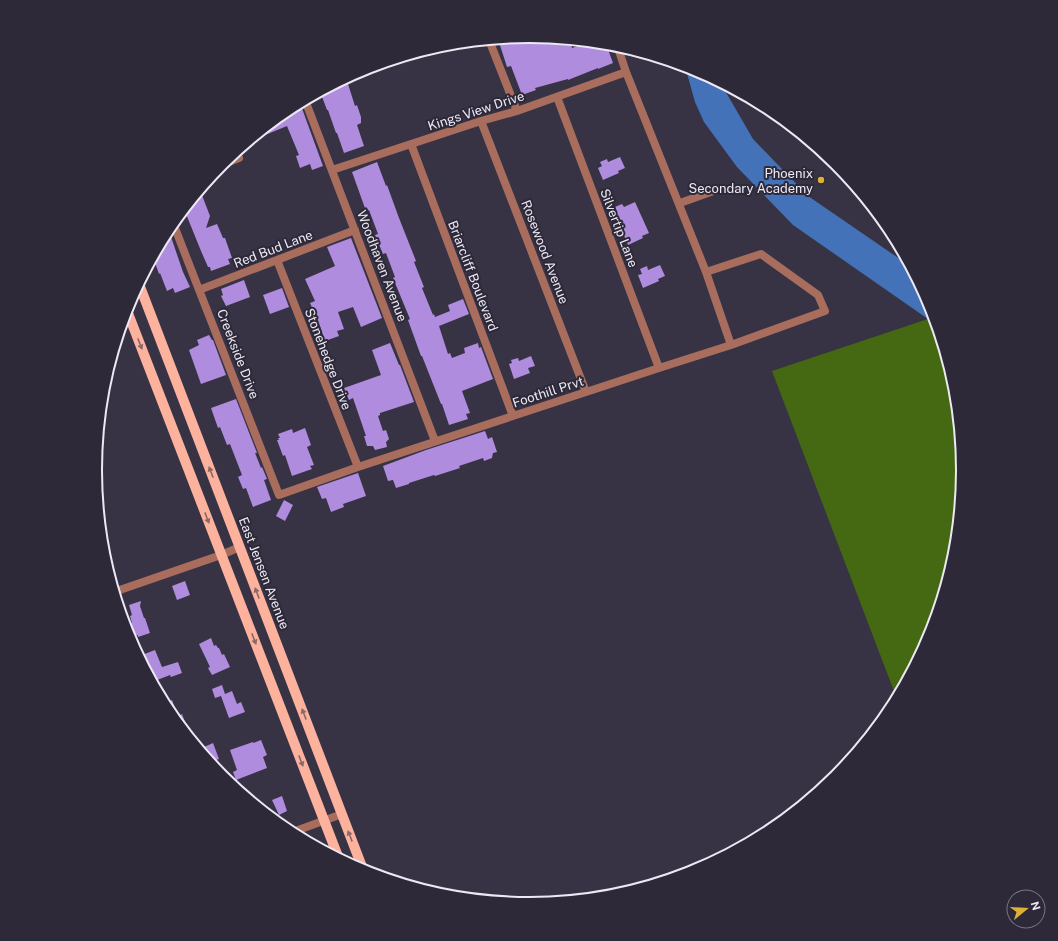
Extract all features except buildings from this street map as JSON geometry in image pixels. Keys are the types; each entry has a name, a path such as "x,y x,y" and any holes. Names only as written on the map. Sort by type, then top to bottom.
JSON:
{"main road":[{"name":"East Jensen Avenue","path":"142,291 361,863"},
{"path":"130,318 336,852"}],"street":[{"path":"491,45 517,111"},
{"path":"620,53 706,272 731,345"},
{"name":"Kings View Drive","path":"332,170 481,121 517,111 626,72"},
{"name":"Silvertip Lane","path":"557,97 659,368"},
{"name":"Woodhaven Avenue","path":"307,105 436,441"},
{"name":"Rosewood Avenue","path":"481,121 586,392"},
{"name":"Briarcliff Boulevard","path":"411,144 513,416"},
{"path":"680,204 719,189"},
{"name":"Creekside Drive","path":"176,230 279,495"},
{"name":"Red Bud Lane","path":"199,290 355,230"},
{"name":"Foothill Prvt","path":"279,495 436,441 731,345 825,311 818,295 761,254 706,272"},
{"name":"Stonehedge Drive","path":"277,260 358,467"},
{"path":"119,590 240,547"},
{"path":"298,830 342,814"}],"green space":[{"path":"928,319 934,333 948,387 956,443 956,498 953,526 942,581 934,608 912,660 894,692 772,371"}],"water":[{"path":"687,74 725,91 753,139 808,196 900,259 912,281 929,319 793,225 737,167 704,122 695,102"}],"place":[{"name":"Phoenix Secondary Academy","path":"821,180"}]}
